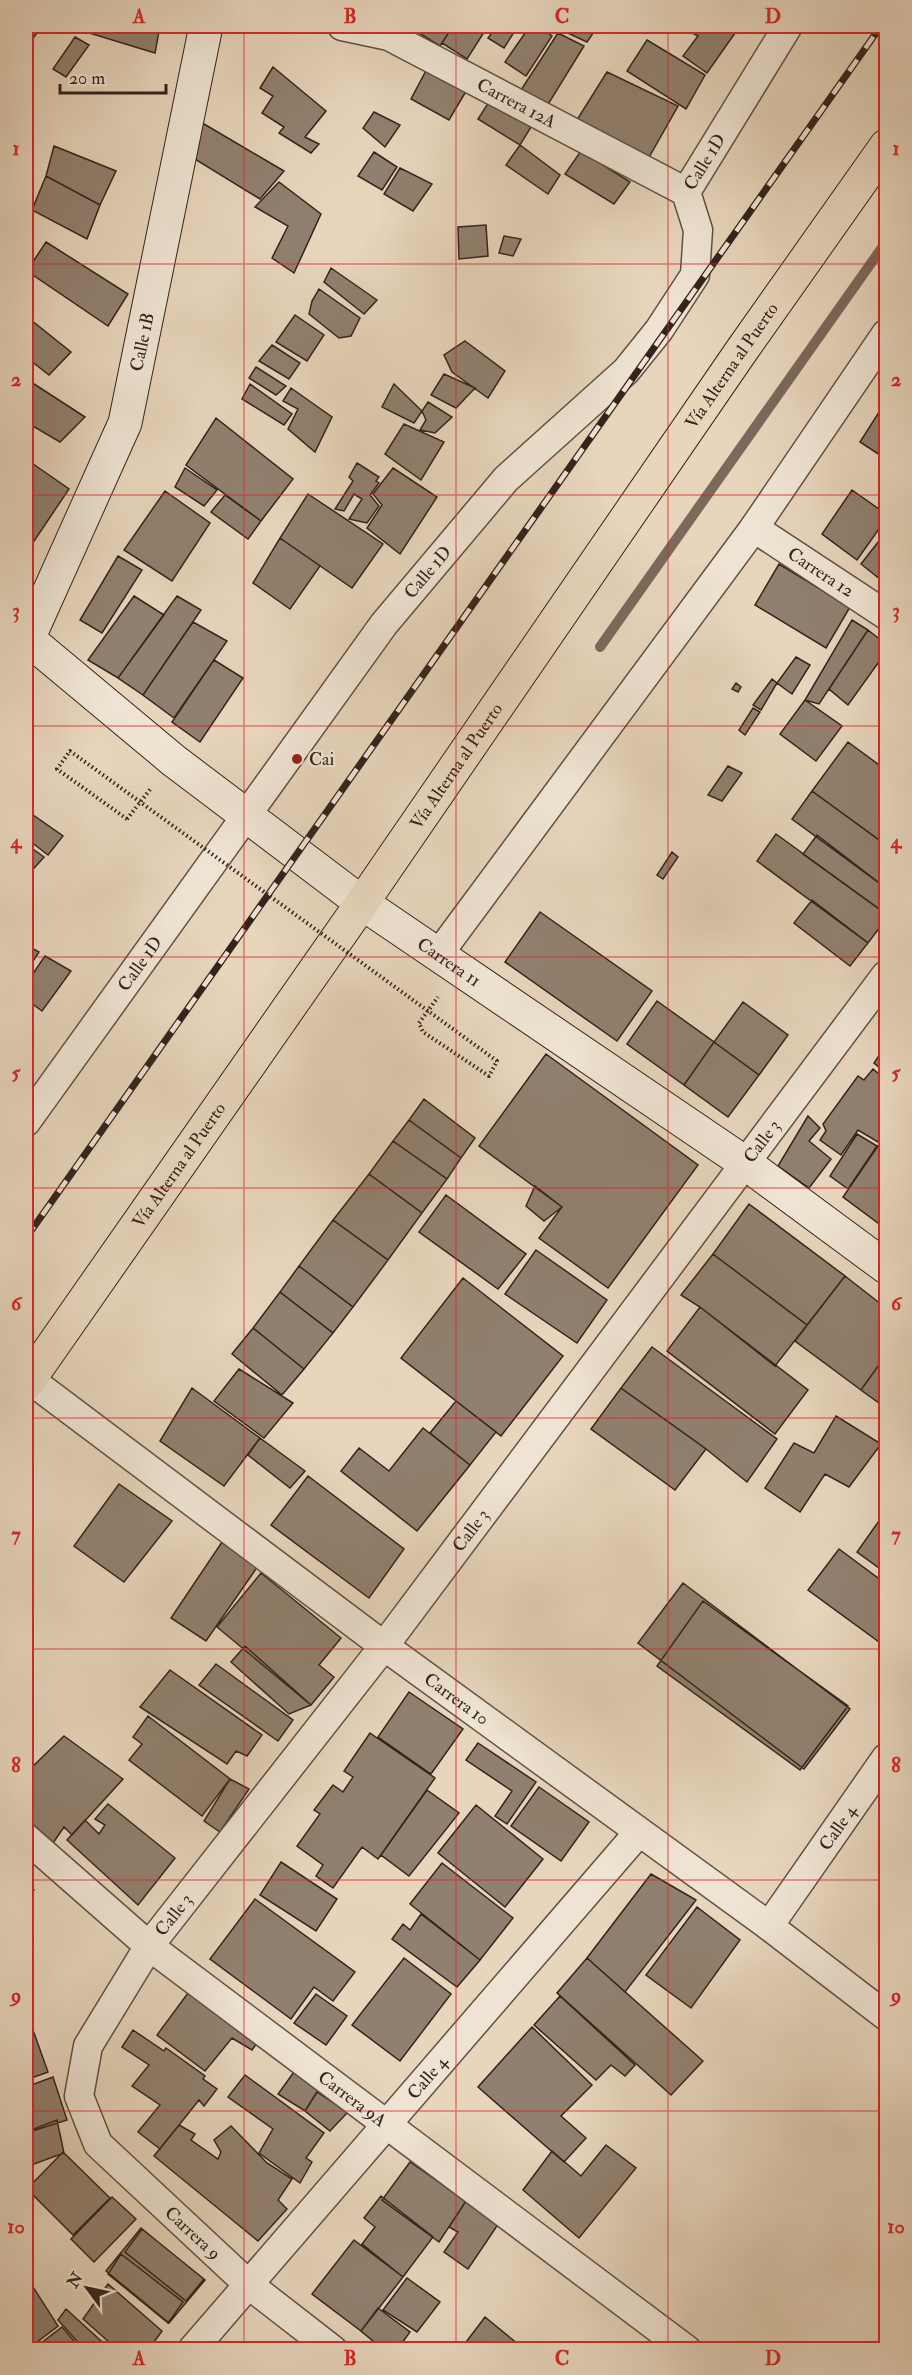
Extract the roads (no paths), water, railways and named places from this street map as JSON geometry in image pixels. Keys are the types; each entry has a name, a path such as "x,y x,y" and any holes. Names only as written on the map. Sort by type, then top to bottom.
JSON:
{"main road":[{"name":"Vía Alterna al Puerto","path":"27,1382 362,903 742,350 886,146"}],"street":[{"name":"Calle 1B","path":"26,640 125,423 206,26"},
{"name":"Carrera 12A","path":"342,26 388,36 686,192"},
{"name":"Calle 1D","path":"26,1122 384,624 506,479 626,371 659,330 695,275 698,230 686,192 788,26"},
{"path":"438,955 754,528 886,334"},
{"name":"Carrera 12","path":"754,528 886,615"},
{"name":"Carrera 11","path":"26,640 172,760 362,903 745,1164 886,1267"},
{"name":"Calle 3","path":"79,2096 88,2046 149,1946 384,1646 886,975"},
{"name":"Carrera 10","path":"27,1382 384,1646 769,1926 886,2016"},
{"name":"Calle 4","path":"769,1926 886,1758"},
{"name":"Calle 4","path":"192,2349 639,1832"},
{"name":"Carrera 9A","path":"26,1838 149,1946 387,2122 687,2349"},
{"name":"Carrera 9","path":"79,2096 98,2144 248,2284 333,2349"}],"waterway":[{"path":"600,647 886,242"}],"railway":[{"path":"26,1238 881,26"}],"place":[{"name":"Cai","path":"297,759"}]}
